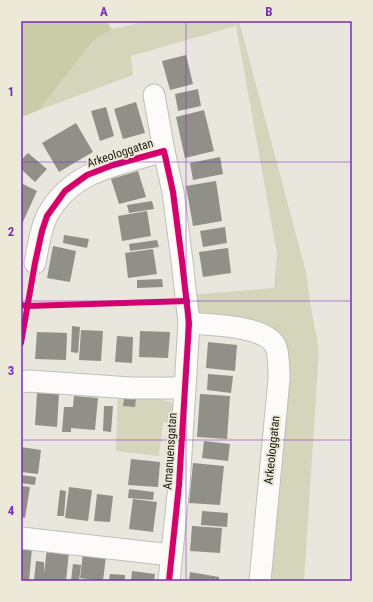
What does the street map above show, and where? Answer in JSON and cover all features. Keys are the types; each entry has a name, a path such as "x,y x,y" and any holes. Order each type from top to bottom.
{"street":[{"name":"Arkeologgatan","path":"154,95 172,192 189,323 244,328 267,337 275,345 278,360 279,379 260,581"},
{"name":"Arkeologgatan","path":"35,263 47,216 65,191 87,175 113,165 164,151"},
{"name":"Amanuensgatan","path":"169,581 179,485 189,323"},
{"path":"21,382 29,381 131,388 185,388"},
{"path":"21,538 172,555"}],"green space":[{"path":"21,21 106,21 112,29 93,41 39,110 21,117"},
{"path":"148,21 239,21 306,272 319,350 304,581 264,581 283,356 204,319 192,307 190,295 274,288 277,254 236,26 131,56 133,75 39,110 93,41 112,29"},
{"path":"118,395 142,399 158,399 171,402 176,411 175,424 163,422 159,456 116,451"}],"building":[{"path":"186,55 193,84 170,90 162,61"},
{"path":"198,89 201,106 178,111 175,94"},
{"path":"136,102 145,133 123,139 114,109"},
{"path":"106,107 114,136 100,141 91,111"},
{"path":"204,110 214,151 185,158 176,117"},
{"path":"76,123 93,152 59,172 42,143"},
{"path":"28,153 47,169 35,182 21,169 21,160"},
{"path":"220,157 223,174 193,180 190,163"},
{"path":"138,171 146,197 119,204 111,179"},
{"path":"216,181 222,221 193,226 186,186"},
{"path":"21,183 37,191 21,226"},
{"path":"152,201 154,209 129,213 127,205"},
{"path":"147,211 151,236 122,241 118,216"},
{"path":"225,227 227,243 203,247 200,231"},
{"path":"64,235 89,239 87,248 63,243"},
{"path":"157,240 159,247 130,251 129,244"},
{"path":"53,246 76,251 70,282 47,278"},
{"path":"228,248 231,273 203,277 199,252"},
{"path":"153,249 157,274 128,278 125,253"},
{"path":"162,279 163,287 137,288 137,280"},
{"path":"72,326 80,327 78,353 71,352"},
{"path":"81,330 103,331 101,361 79,360"},
{"path":"140,331 170,332 168,358 139,357"},
{"path":"37,332 67,333 66,360 35,359"},
{"path":"117,336 133,337 132,363 115,362"},
{"path":"208,342 237,345 235,371 206,368"},
{"path":"208,374 233,376 231,393 207,390"},
{"path":"37,393 59,394 57,427 35,425"},
{"path":"200,394 230,396 227,439 197,437"},
{"path":"74,396 98,398 95,430 71,428 71,432 62,432 64,407 73,407"},
{"path":"124,399 136,399 135,407 123,406"},
{"path":"104,406 113,406 111,432 103,431"},
{"path":"204,441 230,444 228,461 202,458"},
{"path":"21,447 41,450 38,474 21,472"},
{"path":"131,459 160,462 158,487 128,485"},
{"path":"193,463 224,466 220,505 189,503"},
{"path":"21,475 36,477 35,485 21,483"},
{"path":"21,486 30,487 25,518 21,517"},
{"path":"69,487 92,490 88,521 65,518"},
{"path":"129,489 154,492 153,500 128,498"},
{"path":"60,490 66,491 64,516 57,516"},
{"path":"97,494 113,496 110,522 94,521"},
{"path":"133,499 157,502 153,532 129,529"},
{"path":"202,511 228,513 227,527 201,525"},
{"path":"192,526 222,528 220,553 190,551"},
{"path":"21,547 32,548 29,581 21,580"},
{"path":"47,549 69,552 66,581 34,581 36,561 44,562 44,573"},
{"path":"83,553 106,556 103,581 80,578"},
{"path":"73,564 81,565 79,581 71,581"},
{"path":"132,571 155,574 154,581 131,581"},
{"path":"190,572 219,577 219,581 189,581"},
{"path":"110,574 125,575 125,581 109,581"}],"cycle path":[{"path":"21,343 42,231 47,216 65,191 87,175 113,165 164,151 173,192 189,323 179,485 169,581"},
{"path":"21,305 187,301"}]}
